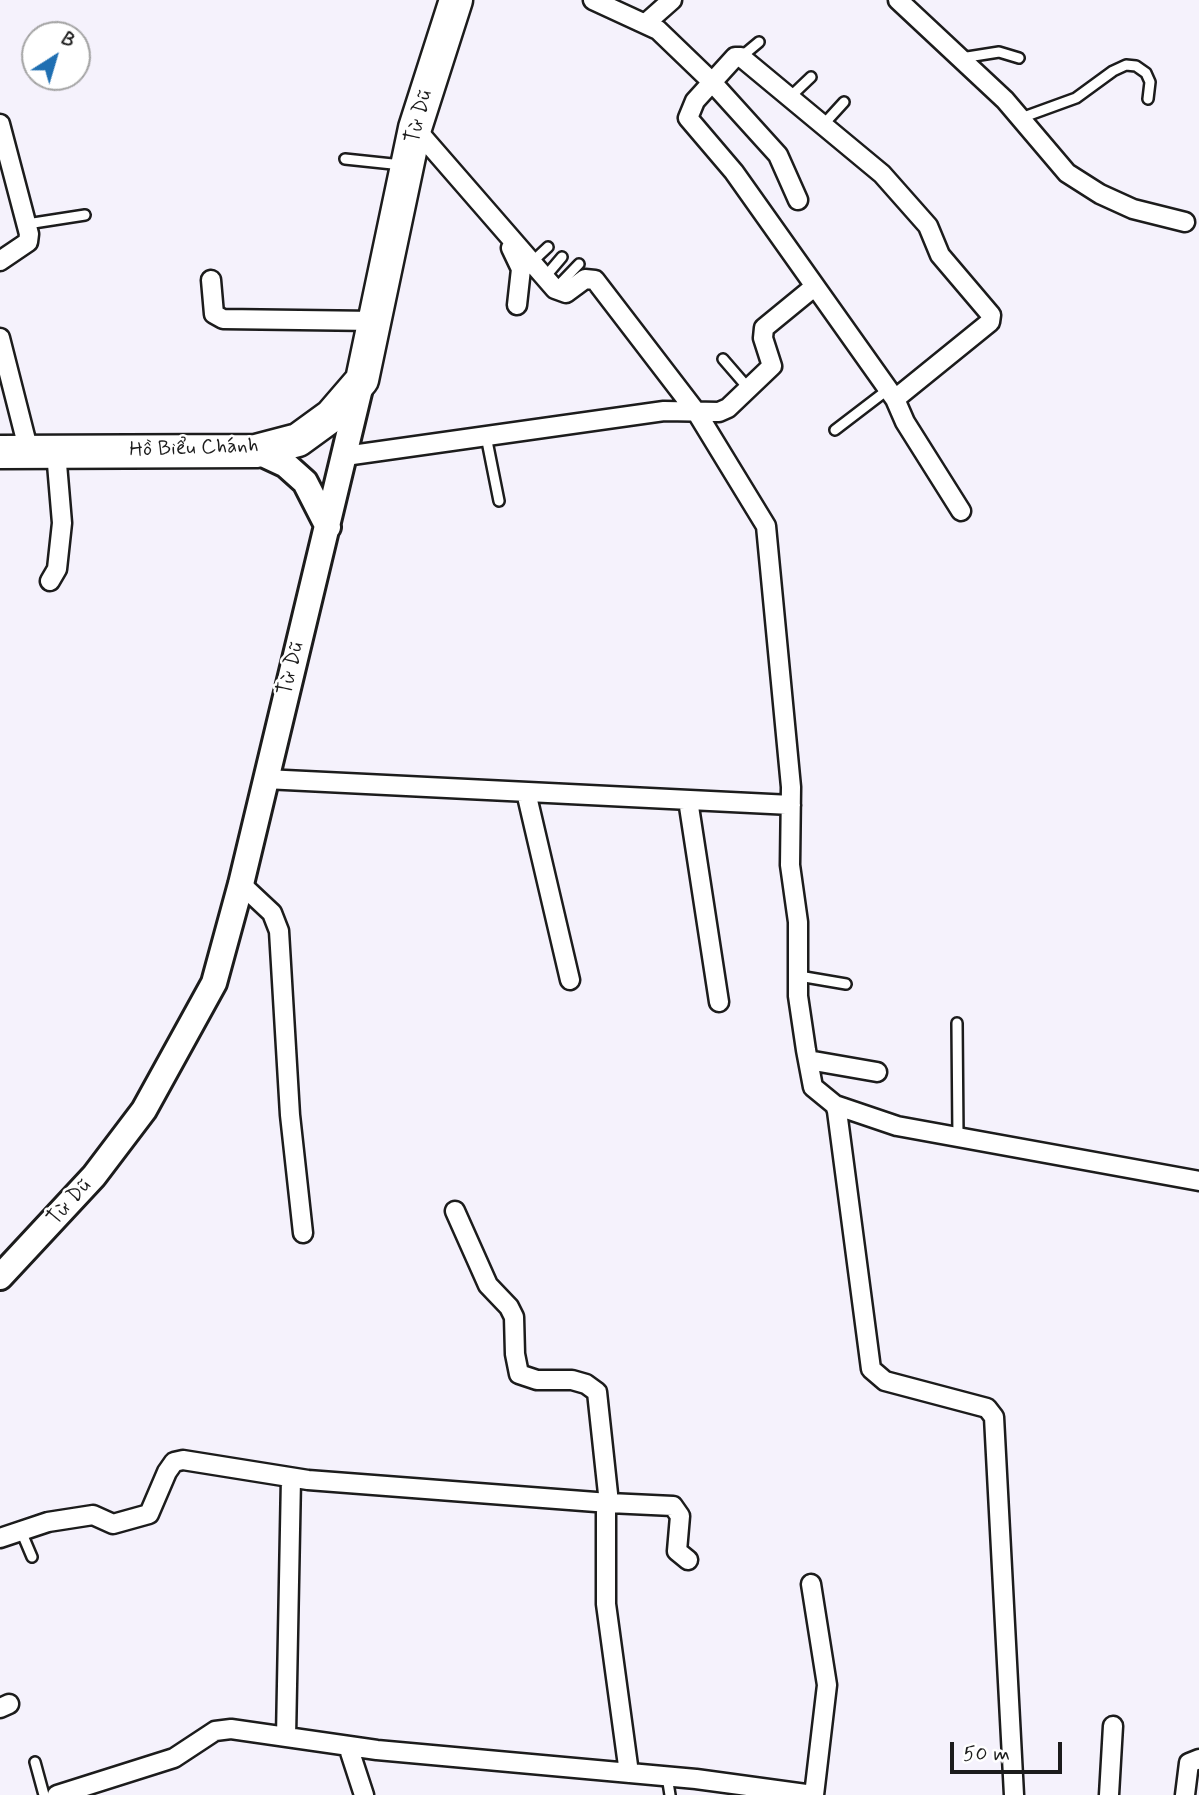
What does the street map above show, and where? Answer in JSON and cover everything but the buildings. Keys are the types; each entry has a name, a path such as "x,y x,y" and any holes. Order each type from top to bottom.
{"highway":[{"name":"Từ Dũ","path":"362,380 415,128 456,0"},
{"name":"Hồ Biểu Chánh","path":"28,452 256,450 298,440 317,429 362,380"}],"main road":[{"name":"Từ Dũ","path":"0,1277 94,1176 144,1110 214,983 241,884 362,380"},
{"path":"256,450 286,465 305,482 328,527"}],"street":[{"path":"593,0 658,30 711,81 778,155 798,200"},
{"path":"646,23 672,0"},
{"path":"898,0 1021,118 1055,162 1100,194 1133,209 1185,222"},
{"path":"890,395 990,322 992,315 940,255 928,226 883,174 741,57 735,57 689,109 688,118 734,172 890,395 961,511"},
{"path":"0,124 27,224 28,242 0,261"},
{"path":"415,128 550,283 566,293 585,279 596,280 697,413 766,526 790,805 790,865 798,922 798,996 813,1087 837,1113 1199,1181"},
{"path":"494,219 491,230 510,247 521,269 517,305"},
{"path":"211,280 214,314 223,319 374,321"},
{"path":"345,456 664,411 719,412 749,389 772,366 763,338 764,328 814,287"},
{"path":"0,338 28,452 62,535 57,569 50,581"},
{"path":"265,779 790,805"},
{"path":"526,792 570,979"},
{"path":"688,800 719,1002"},
{"path":"241,884 268,908 279,931 290,1115 303,1233"},
{"path":"808,1060 877,1072"},
{"path":"837,1113 871,1369 885,1381 987,1408 994,1417 1014,1795"},
{"path":"454,1211 488,1285 509,1307 514,1317 515,1353 519,1374 537,1380 572,1380 586,1384 597,1392 609,1503 604,1515 606,1604 629,1773"},
{"path":"0,1538 48,1522 93,1515 113,1524 149,1514 174,1462 183,1460 291,1478 673,1506 680,1516 677,1551 688,1560"},
{"path":"286,1737 291,1478"},
{"path":"57,1795 174,1758 222,1729 348,1746 667,1776 813,1795 827,1685 815,1623 811,1584"},
{"path":"1109,1795 1113,1726"},
{"path":"348,1746 364,1795"},
{"path":"1185,1795 1189,1763 1199,1759"}],"lane":[{"path":"741,57 759,43"},
{"path":"961,58 999,52 1019,58"},
{"path":"1021,118 1076,98 1113,71 1126,65 1136,66 1146,73 1150,82 1148,99"},
{"path":"790,97 811,77"},
{"path":"823,125 844,102"},
{"path":"345,159 407,166"},
{"path":"27,224 85,215"},
{"path":"532,262 548,247"},
{"path":"550,283 562,257"},
{"path":"550,283 579,264"},
{"path":"723,359 749,389"},
{"path":"835,430 890,395"},
{"path":"486,436 499,501"},
{"path":"799,976 846,984"},
{"path":"957,1023 958,1137"},
{"path":"21,1531 32,1557"},
{"path":"35,1762 44,1795"},
{"path":"667,1776 670,1795"}]}
